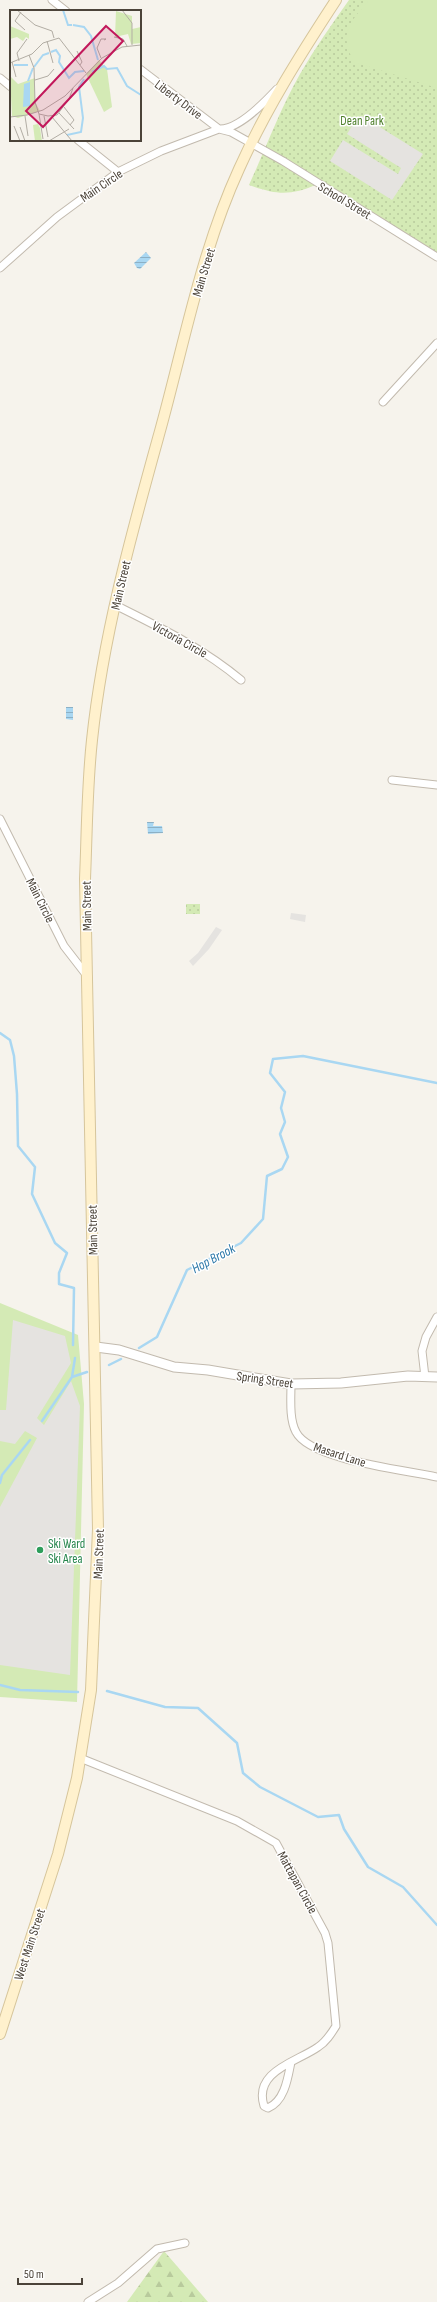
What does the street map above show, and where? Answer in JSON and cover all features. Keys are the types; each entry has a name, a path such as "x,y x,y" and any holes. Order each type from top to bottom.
{"main road":[{"name":"Main Street","path":"58,1854 77,1778 91,1690 96,1595 98,1529 96,1347 86,824 92,741 115,605 135,522 187,324 215,232 239,168 270,103 336,0"},
{"name":"West Main Street","path":"0,2034 58,1854"}],"street":[{"path":"52,0 65,10"},
{"name":"Liberty Drive","path":"141,70 219,129"},
{"path":"0,78 10,86"},
{"name":"Main Circle","path":"0,267 58,217 118,172 161,151 219,129 225,129 247,116 282,83"},
{"path":"219,129 231,132 251,144"},
{"path":"79,141 118,172"},
{"name":"School Street","path":"251,144 283,161 437,257"},
{"path":"383,402 437,343"},
{"name":"Victoria Circle","path":"115,605 192,644 220,663 241,680"},
{"path":"392,780 437,785"},
{"name":"Main Circle","path":"0,819 64,946 88,978"},
{"path":"425,1376 422,1351 426,1337 437,1317"},
{"name":"Spring Street","path":"96,1347 119,1350 174,1367 208,1370 291,1384 341,1383 408,1376 437,1377"},
{"name":"Masard Lane","path":"291,1384 293,1424 296,1432 302,1440 338,1456 368,1464 437,1477"},
{"name":"Mattapan Circle","path":"80,1758 236,1821 276,1843 325,1933 328,1943 336,2026 329,2037 319,2046 277,2069 264,2085 262,2092 264,2106 268,2108 274,2106 287,2083 291,2062"},
{"path":"88,2302 118,2283 156,2249 185,2243"}],"green space":[{"name":"Dean Park","path":"349,0 437,0 437,254 318,184 299,191 284,193 268,191 249,185 293,87 318,45"},
{"path":"369,0 437,0 437,88 354,62 349,52 347,43 348,28 356,15"},
{"path":"186,904 200,904 200,914 186,914"},
{"name":"Ski Ward Ski Area","path":"0,1303 78,1335 84,1404 77,1702 0,1697"},
{"path":"164,2251 208,2302 127,2302"}],"shaded area":[{"path":"362,116 423,154 392,200 330,161 343,140 398,174 401,168 347,134 352,126"},
{"path":"291,913 306,915 305,922 290,919"},
{"path":"216,927 222,930 209,949 193,966 189,961 198,953"},
{"name":"Ski Ward Ski Area","path":"13,1320 65,1336 71,1363 37,1418 44,1425 71,1381 80,1406 70,1675 0,1665 0,1507 37,1438 25,1431 15,1444 0,1441 0,1410 6,1410"}],"water":[{"path":"146,252 151,258 140,269 137,268 134,263"},
{"path":"66,707 73,707 73,720 66,719"},
{"path":"147,822 154,822 153,826 162,826 163,833 148,834"}],"waterway":[{"path":"0,1033 10,1040 14,1056 17,1094 18,1146 35,1167 32,1194 55,1243 67,1253 59,1273 59,1284 74,1288 73,1345"},
{"name":"Hop Brook","path":"139,1348 157,1337 187,1270 241,1243 263,1219 267,1176 282,1169 288,1157 280,1134 285,1122 281,1108 285,1092 270,1073 273,1059 303,1056 437,1083"},
{"path":"72,1377 75,1358"},
{"name":"Hop Brook","path":"109,1365 121,1359"},
{"name":"Hop Brook","path":"42,1421 72,1377 87,1372"},
{"name":"Hop Brook","path":"0,1483 2,1475 30,1440"},
{"path":"0,1685 20,1690 78,1692"},
{"path":"107,1691 165,1707 198,1708 237,1743 243,1773 260,1787 318,1817 339,1815 344,1829 368,1867 403,1887 437,1925"}],"place":[{"name":"Ski Ward Ski Area","path":"40,1550"}]}
